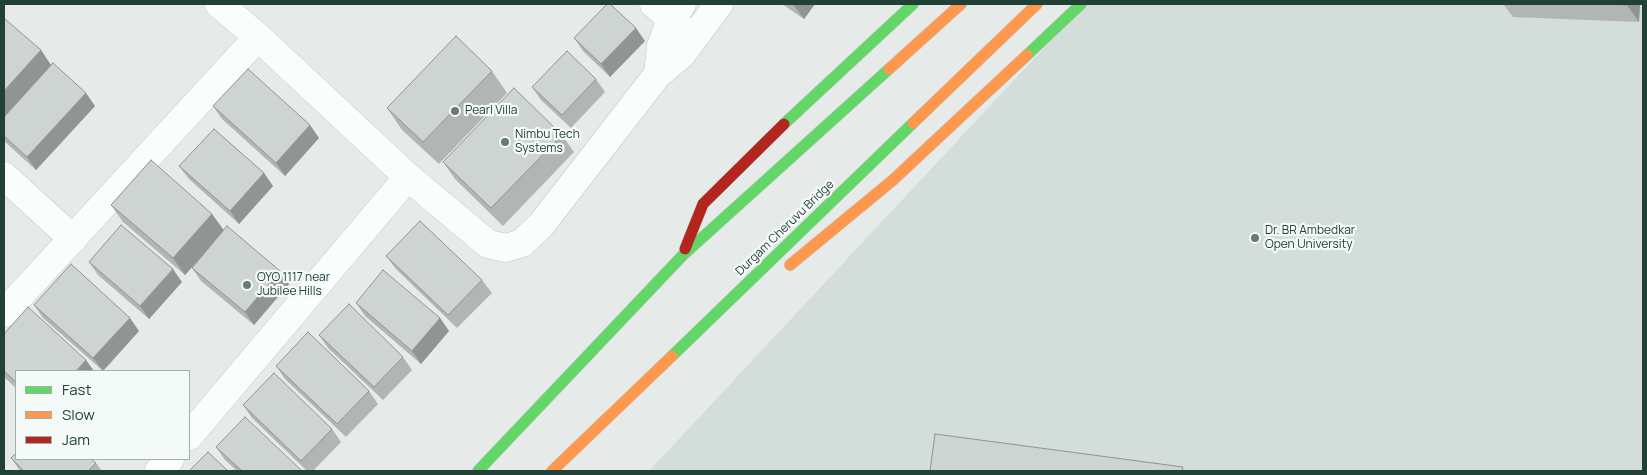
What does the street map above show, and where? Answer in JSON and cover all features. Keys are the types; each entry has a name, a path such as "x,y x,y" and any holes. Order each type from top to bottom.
{"main road":[{"path":"683,255 703,204 781,127 913,4"},
{"path":"478,471 683,255 962,4"},
{"name":"Durgam Cheruvu Bridge","path":"552,471 1037,4"},
{"path":"752,279 780,271 893,180 1081,4"}],"street":[{"path":"219,4 258,37 408,178 488,244 506,248 522,243 541,225 658,74 682,54 719,4"},
{"path":"669,9 694,39"},
{"path":"658,74 661,46 669,9"},
{"path":"4,313 258,37"},
{"path":"4,176 73,239"},
{"path":"190,435 408,178"},
{"path":"159,471 169,460"}],"shaded area":[{"name":"Dr. BR Ambedkar Open University","path":"1085,4 1643,4 1643,471 649,471"}],"building":[{"path":"607,4 610,4 636,28 601,64 574,38"},
{"path":"5,19 41,50 4,91 4,21"},
{"path":"456,36 492,71 423,142 387,108"},
{"path":"567,51 596,79 562,115 532,87"},
{"path":"53,63 86,93 27,157 4,136 4,117"},
{"path":"248,69 310,125 276,163 213,106"},
{"path":"514,88 562,135 491,208 443,162"},
{"path":"214,129 264,173 230,211 179,166"},
{"path":"151,160 212,214 173,258 111,205"},
{"path":"420,221 482,280 448,315 386,256"},
{"path":"121,225 173,269 140,306 89,262"},
{"path":"227,226 280,271 245,312 192,268"},
{"path":"71,264 130,318 93,358 34,305"},
{"path":"383,270 440,318 412,351 356,303"},
{"path":"349,304 403,357 374,387 319,335"},
{"path":"28,307 86,360 77,370 15,370 15,381 4,371 4,334"},
{"path":"308,332 369,391 337,424 276,366"},
{"path":"274,373 332,429 301,461 243,405"},
{"path":"245,417 301,470 242,471 216,447"},
{"path":"935,434 1183,467 1182,471 930,471"},
{"path":"208,452 228,471 189,471"},
{"path":"15,454 15,460 92,460 96,463 88,471 24,471 11,458"}],"traffic: fast":[{"path":"784,124 913,4"},
{"path":"1027,55 1081,4"},
{"path":"478,471 683,255 889,69"},
{"path":"672,356 913,123"}],"traffic: slow":[{"path":"889,69 961,4"},
{"path":"913,123 1037,4"},
{"path":"790,265 893,180 1027,55"},
{"path":"552,471 672,356"}],"traffic: jam":[{"path":"685,249 703,204 784,124"}],"place":[{"name":"Pearl Villa","path":"455,111"},
{"name":"Nimbu Tech Systems","path":"505,142"},
{"name":"Dr. BR Ambedkar Open University","path":"1255,238"},
{"name":"OYO 1117 near Jubilee Hills","path":"247,285"}]}
